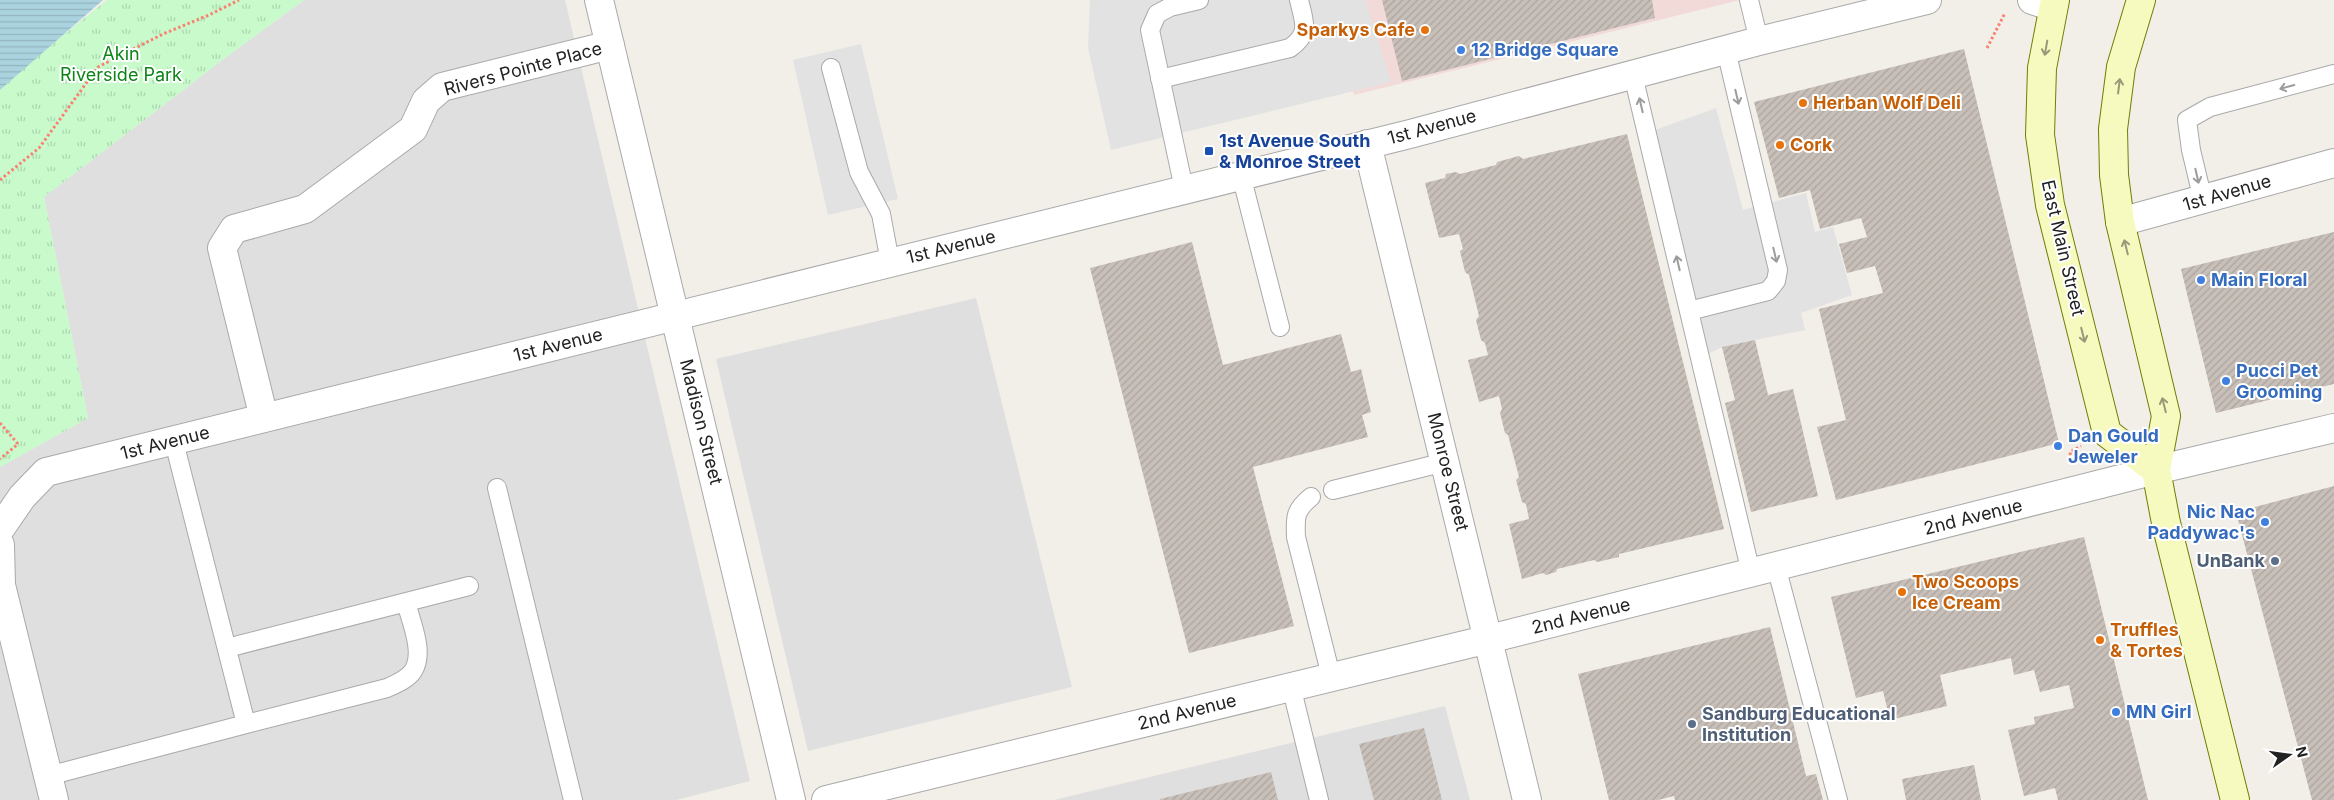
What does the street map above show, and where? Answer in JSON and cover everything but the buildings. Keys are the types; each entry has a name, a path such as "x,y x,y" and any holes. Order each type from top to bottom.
{"main road":[{"path":"2141,0 2121,67 2113,129 2114,175 2120,222 2166,416 2156,470 2166,523 2236,800"},
{"name":"East Main Street","path":"2037,4 2042,68 2040,135 2050,205 2107,433 2156,470"}],"street":[{"name":"Madison Street","path":"599,0 791,800"},
{"name":"1st Avenue","path":"0,529 22,497 46,472 174,442 1366,144 1759,41 1927,0"},
{"name":"Rivers Pointe Place","path":"264,418 222,248 234,229 305,209 413,129 426,101 442,87 610,45"},
{"name":"Monroe Street","path":"1366,144 1528,800"},
{"name":"1st Avenue","path":"2120,222 2334,163"},
{"name":"2nd Avenue","path":"826,800 1489,639 2156,470 2334,428"},
{"path":"0,546 0,585 51,788"}],"lane":[{"path":"1184,189 1150,30 1157,14 1170,6 1199,0"},
{"path":"1160,78 1290,48 1302,39 1305,27 1299,0"},
{"path":"1749,0 1759,41"},
{"path":"1690,311 1768,291 1776,281 1778,270 1726,50"},
{"path":"831,68 859,172 881,214 890,262"},
{"path":"1634,74 1690,311 1764,569 1838,800"},
{"path":"2203,200 2191,150 2187,120 2210,107 2334,74"},
{"path":"1241,175 1280,327"},
{"path":"174,442 246,724"},
{"path":"1333,490 1445,462"},
{"path":"497,488 573,800"},
{"path":"1311,497 1302,504 1295,516 1296,537 1331,676"},
{"path":"227,648 469,586"},
{"path":"51,788 246,724 387,688 400,682 413,671 419,655 406,602"},
{"path":"1291,686 1319,800"}],"path":[{"path":"0,180 39,148 98,67 163,34 210,15 239,0"},
{"path":"1987,48 2037,4"},
{"path":"0,423 18,444 0,459"}],"shaded area":[{"path":"304,0 565,0 750,781 676,800 0,800 0,467 88,418 44,197"},
{"path":"1090,0 1365,0 1391,82 1111,150 1088,48"},
{"name":"12 Bridge Square","path":"1331,0 1740,0 1354,95"},
{"path":"861,44 898,199 828,215 793,60"},
{"path":"1716,108 1743,210 1806,193 1815,232 1833,227 1852,295 1801,313 1805,330 1722,347 1708,354 1688,265 1672,266 1641,135"},
{"path":"976,298 1072,687 808,751 716,359"},
{"path":"1445,706 1470,800 1054,800"}],"green space":[{"name":"Akin Riverside Park","path":"107,0 304,0 44,197 88,418 0,467 0,86"}],"water":[{"path":"0,0 103,0 0,90"}],"place":[{"name":"Sparkys Cafe","path":"1425,30"},
{"name":"12 Bridge Square","path":"1461,50"},
{"name":"Herban Wolf Deli","path":"1803,103"},
{"name":"Cork","path":"1780,145"},
{"name":"1st Avenue South & Monroe Street","path":"1209,151"},
{"name":"Main Floral","path":"2201,280"},
{"name":"Pucci Pet Grooming","path":"2226,381"},
{"name":"Dan Gould Jeweler","path":"2058,446"},
{"name":"Nic Nac Paddywac's","path":"2265,522"},
{"name":"UnBank","path":"2275,561"},
{"name":"Two Scoops Ice Cream","path":"1902,592"},
{"name":"Truffles & Tortes","path":"2100,640"},
{"name":"MN Girl","path":"2116,712"},
{"name":"Sandburg Educational Institution","path":"1692,724"}]}
